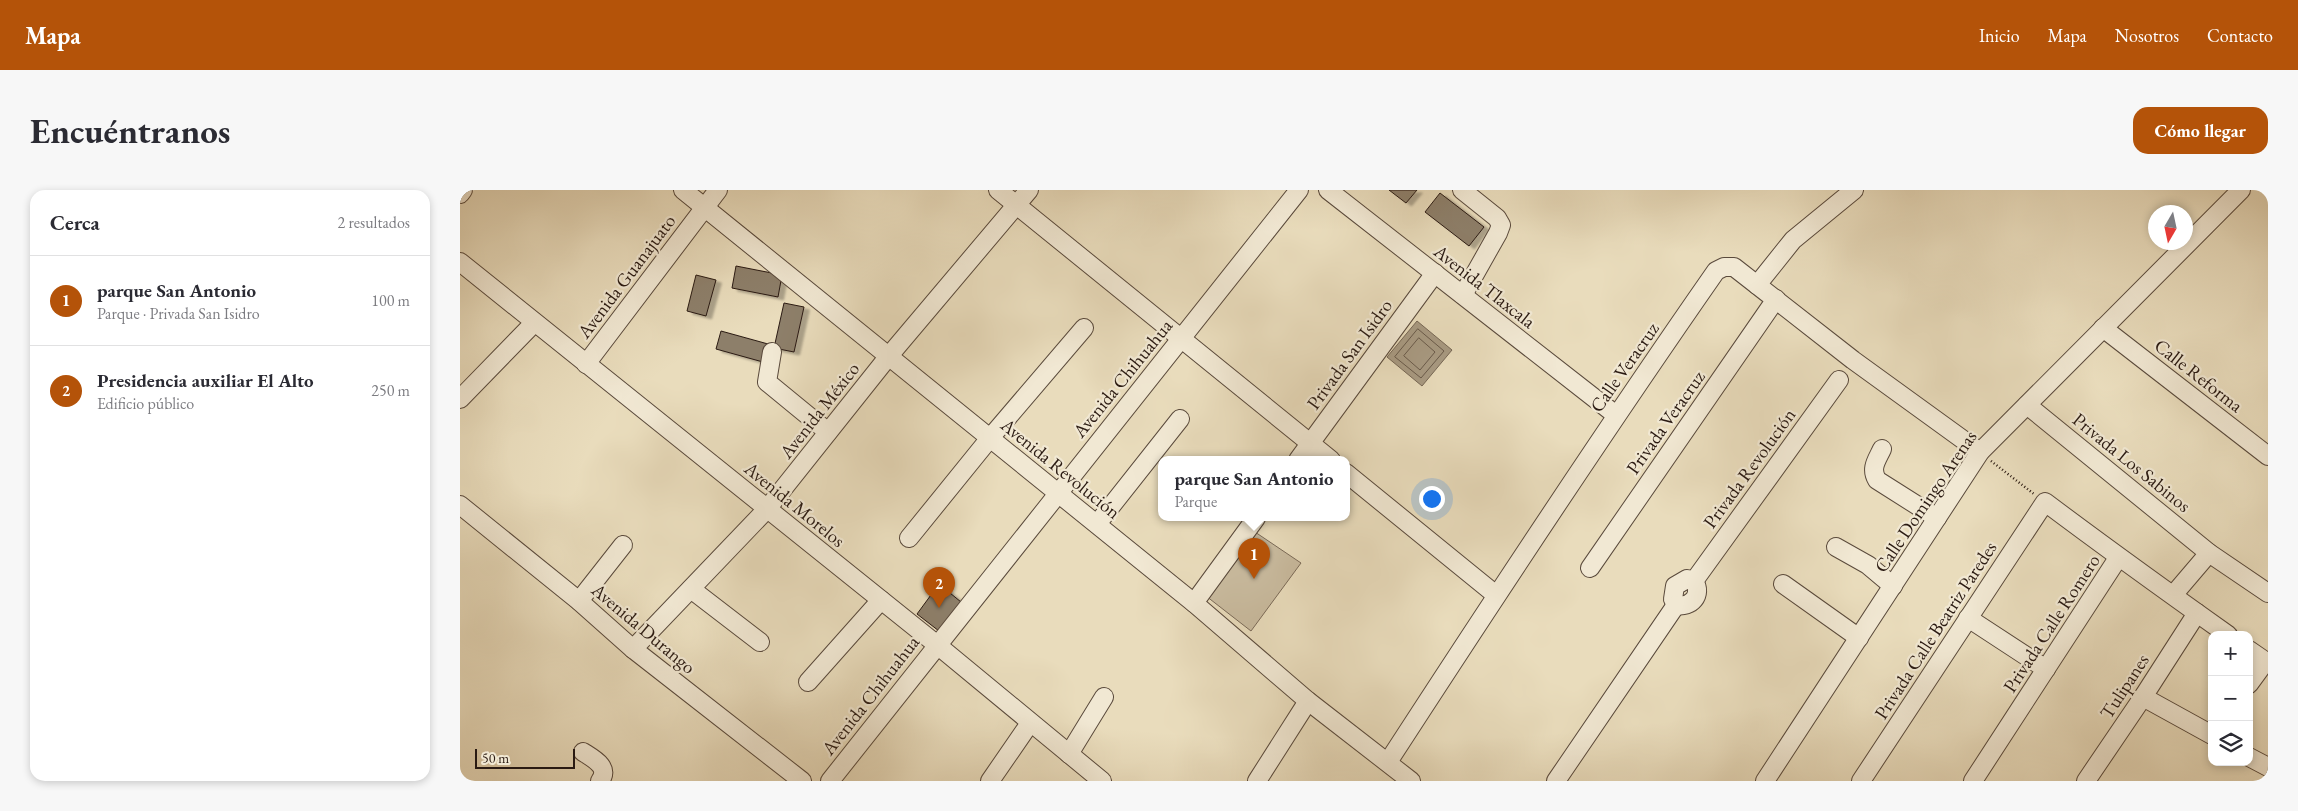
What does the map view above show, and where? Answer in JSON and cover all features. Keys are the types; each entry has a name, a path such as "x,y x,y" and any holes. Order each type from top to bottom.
{"street":[{"path":"460,194 463,190"},
{"name":"Avenida Revolución","path":"683,190 1194,603 1308,701 1411,781"},
{"name":"Avenida Guanajuato","path":"586,364 718,190"},
{"path":"998,190 1326,456"},
{"name":"Avenida México","path":"633,649 767,509 888,357 1029,190"},
{"name":"Avenida Chihuahua","path":"830,781 936,644 1299,190"},
{"name":"Avenida Tlaxcala","path":"1329,190 1616,415"},
{"path":"1462,190 1497,218 1500,225 1498,233 1462,295"},
{"path":"1757,284 1792,240 1854,190"},
{"name":"Calle Domingo Arenas","path":"1765,781 1980,452 2241,190"},
{"name":"Avenida Morelos","path":"460,262 534,324 936,644 1102,781"},
{"name":"Calle Veracruz","path":"1388,762 1616,415 1716,272 1724,267 1734,267 1853,360 1980,452"},
{"name":"Privada San Isidro","path":"1301,456 1435,273"},
{"name":"Privada Veracruz","path":"1590,568 1776,299"},
{"path":"460,399 534,324"},
{"path":"909,538 990,438 1084,328"},
{"name":"Calle Reforma","path":"2103,328 2268,456"},
{"path":"772,352 767,382 828,432"},
{"name":"Privada Revolución","path":"1556,781 1676,605 1688,605 1694,601 1697,595 1694,581 1838,380"},
{"name":"Privada Los Sabinos","path":"2027,404 2209,553 2268,593"},
{"path":"1097,524 1180,419"},
{"path":"1882,449 1874,466 1873,473 1877,480 1937,518"},
{"path":"1350,476 1496,595"},
{"name":"Privada Calle Romero","path":"1973,781 2118,558 2044,502"},
{"name":"Privada Calle Beatriz Paredes","path":"1861,781 2044,502"},
{"name":"Avenida Durango","path":"460,505 579,601 633,649 802,781"},
{"path":"1194,603 1254,521"},
{"path":"579,601 623,545"},
{"path":"1836,547 1868,566 1893,586"},
{"path":"2174,594 2209,553"},
{"path":"2118,558 2174,594 2222,631"},
{"path":"1784,584 1859,638"},
{"path":"690,589 760,642"},
{"path":"808,682 881,600"},
{"name":"Tulipanes","path":"2090,780 2197,613"},
{"path":"1968,618 2046,669"},
{"path":"2253,653 2267,662 2253,679"},
{"path":"1068,754 1104,697"},
{"path":"2143,697 2208,733"},
{"path":"1257,781 1308,701"},
{"path":"990,781 1030,723"},
{"path":"583,752 602,765 604,772 600,781"},
{"path":"2253,759 2268,767"}],"path":[{"path":"1980,452 2044,502"}],"shaded area":[{"path":"1255,532 1301,563 1251,631 1206,596"}],"water":[{"path":"1417,321 1452,350 1422,386 1387,357"}],"building":[{"path":"1389,190 1417,190 1406,203"},
{"path":"1440,193 1484,227 1469,246 1425,212"},
{"path":"736,266 782,275 778,297 732,288"},
{"path":"696,275 716,280 706,316 687,311"},
{"path":"784,303 804,307 794,352 774,348"},
{"path":"721,331 768,344 763,362 716,349"},
{"path":"939,584 961,602 939,631 917,614"}],"place":[{"name":"parque San Antonio","path":"1254,579"},
{"name":"Presidencia auxiliar El Alto","path":"939,608"}]}
